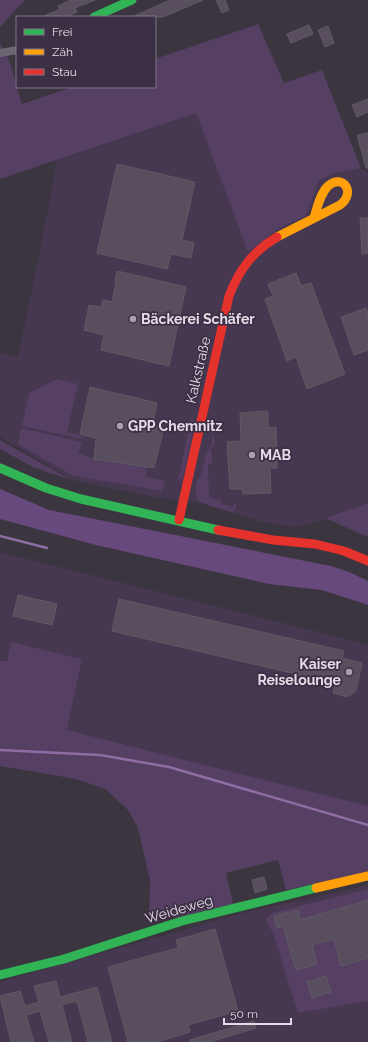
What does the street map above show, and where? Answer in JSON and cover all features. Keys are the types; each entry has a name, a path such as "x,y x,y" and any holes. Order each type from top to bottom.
{"street":[{"path":"96,16 132,0"},
{"path":"0,52 16,50"},
{"name":"Kalkstraße","path":"179,520 227,303 237,276 252,256 275,238 314,218"},
{"path":"0,468 46,488 81,499 252,537 315,544 344,551 368,561"},
{"name":"Weideweg","path":"0,975 64,959 182,921 345,880 368,876"}],"shaded area":[{"path":"0,0 25,0 0,27"},
{"path":"258,24 284,83 322,70 361,168 331,174 319,181 306,216 278,229 248,252 196,113 0,179 0,43 9,60 16,88 22,104 70,88 156,88 156,59"},
{"path":"196,113 248,252 278,229 306,216 319,181 331,174 361,168 368,173 368,503 326,519 296,527 266,523 202,503 153,497 72,480 0,437 0,353 18,357 57,160"},
{"path":"57,379 78,384 67,432 84,436 83,439 22,426 29,393"},
{"path":"191,419 195,421 183,478 178,481"},
{"path":"21,428 82,442 78,453 94,459 147,467 146,477 165,481 162,491 73,476 18,444"},
{"path":"213,434 215,443 211,450 212,464 208,464 209,497 221,500 221,504 233,507 234,504 237,504 235,510 232,512 203,503 199,501 196,496 197,479 200,478 207,450 210,450"},
{"path":"0,440 71,480 35,468 0,449"},
{"path":"0,489 49,510 331,566 349,572 368,581 368,605 322,590 269,584 96,545 0,519"},
{"path":"368,503 368,537 325,518"},
{"path":"0,552 347,639 368,646 368,806 67,730 82,659 11,642 7,662 0,661"},
{"path":"11,642 82,659 67,730 368,806 368,872 286,890 278,860 226,873 233,904 178,917 149,915 150,881 138,828 128,810 105,789 76,779 0,766 0,661 7,661"},
{"path":"368,885 368,1042 0,1042 0,982 247,912"},
{"path":"368,889 368,1001 298,1013 274,936 266,919 272,913"}],"building":[{"path":"71,0 95,0 75,8 77,12 68,16 44,16 60,9 58,6"},
{"path":"170,0 203,0 163,17 134,16"},
{"path":"216,0 225,0 229,10 222,13"},
{"path":"309,25 313,34 291,43 287,34"},
{"path":"328,26 334,43 325,47 318,30"},
{"path":"368,99 368,112 357,117 352,105"},
{"path":"368,133 368,168 366,168 357,135"},
{"path":"117,164 195,182 182,240 194,243 191,258 171,254 167,269 97,253"},
{"path":"360,218 368,218 368,253 362,254"},
{"name":"Bäckerei Schäfer","path":"117,271 186,287 169,366 101,350 104,335 84,330 89,305 101,307 103,300 112,302"},
{"path":"296,273 301,286 311,283 345,374 307,389 296,357 287,361 265,299 273,296 268,284"},
{"path":"366,308 368,314 368,350 354,355 341,317"},
{"name":"GPP Chemnitz","path":"90,387 157,403 153,425 164,428 154,468 94,459 96,438 80,434"},
{"name":"MAB","path":"268,411 268,428 276,427 277,468 270,468 271,493 243,494 242,489 230,489 227,442 241,441 240,413"},
{"path":"18,595 57,604 52,625 13,616"},
{"path":"119,599 344,651 342,658 362,663 356,691 347,697 333,693 335,685 329,684 330,682 112,631"},
{"path":"264,877 267,889 255,893 252,880"},
{"path":"368,900 368,958 341,966 334,939 312,945 317,964 296,970 283,926 277,928 274,916 298,910 300,920"},
{"path":"215,929 238,1011 188,1025 190,1032 157,1042 128,1042 108,967 178,948 176,940"},
{"path":"326,976 331,992 312,998 307,982"},
{"path":"56,981 60,997 97,987 112,1042 88,1042 77,1001 62,1005 72,1042 49,1042 40,1011 26,1015 34,1042 11,1042 0,996 20,991 25,1006 39,1002 34,986"},
{"path":"254,1021 256,1028 210,1042 190,1042 190,1040"}],"waterway":[{"path":"0,536 47,548"},
{"path":"0,750 100,755 169,767 368,825"}],"traffic: fast":[{"path":"96,16 132,0"},
{"path":"0,468 46,488 81,499 218,530"},
{"path":"0,975 64,959 182,921 316,888"}],"traffic: slow":[{"path":"277,237 340,205 345,200 347,195 346,186 338,182 328,186 319,201 314,218"},
{"path":"316,888 368,876"}],"traffic: jam":[{"path":"179,520 229,296 237,278 248,262 261,248 277,237"},
{"path":"218,530 273,540 315,544 344,551 368,561"}],"place":[{"name":"Bäckerei Schäfer","path":"133,319"},
{"name":"GPP Chemnitz","path":"120,426"},
{"name":"MAB","path":"252,455"},
{"name":"Kaiser Reiselounge","path":"349,672"}]}
